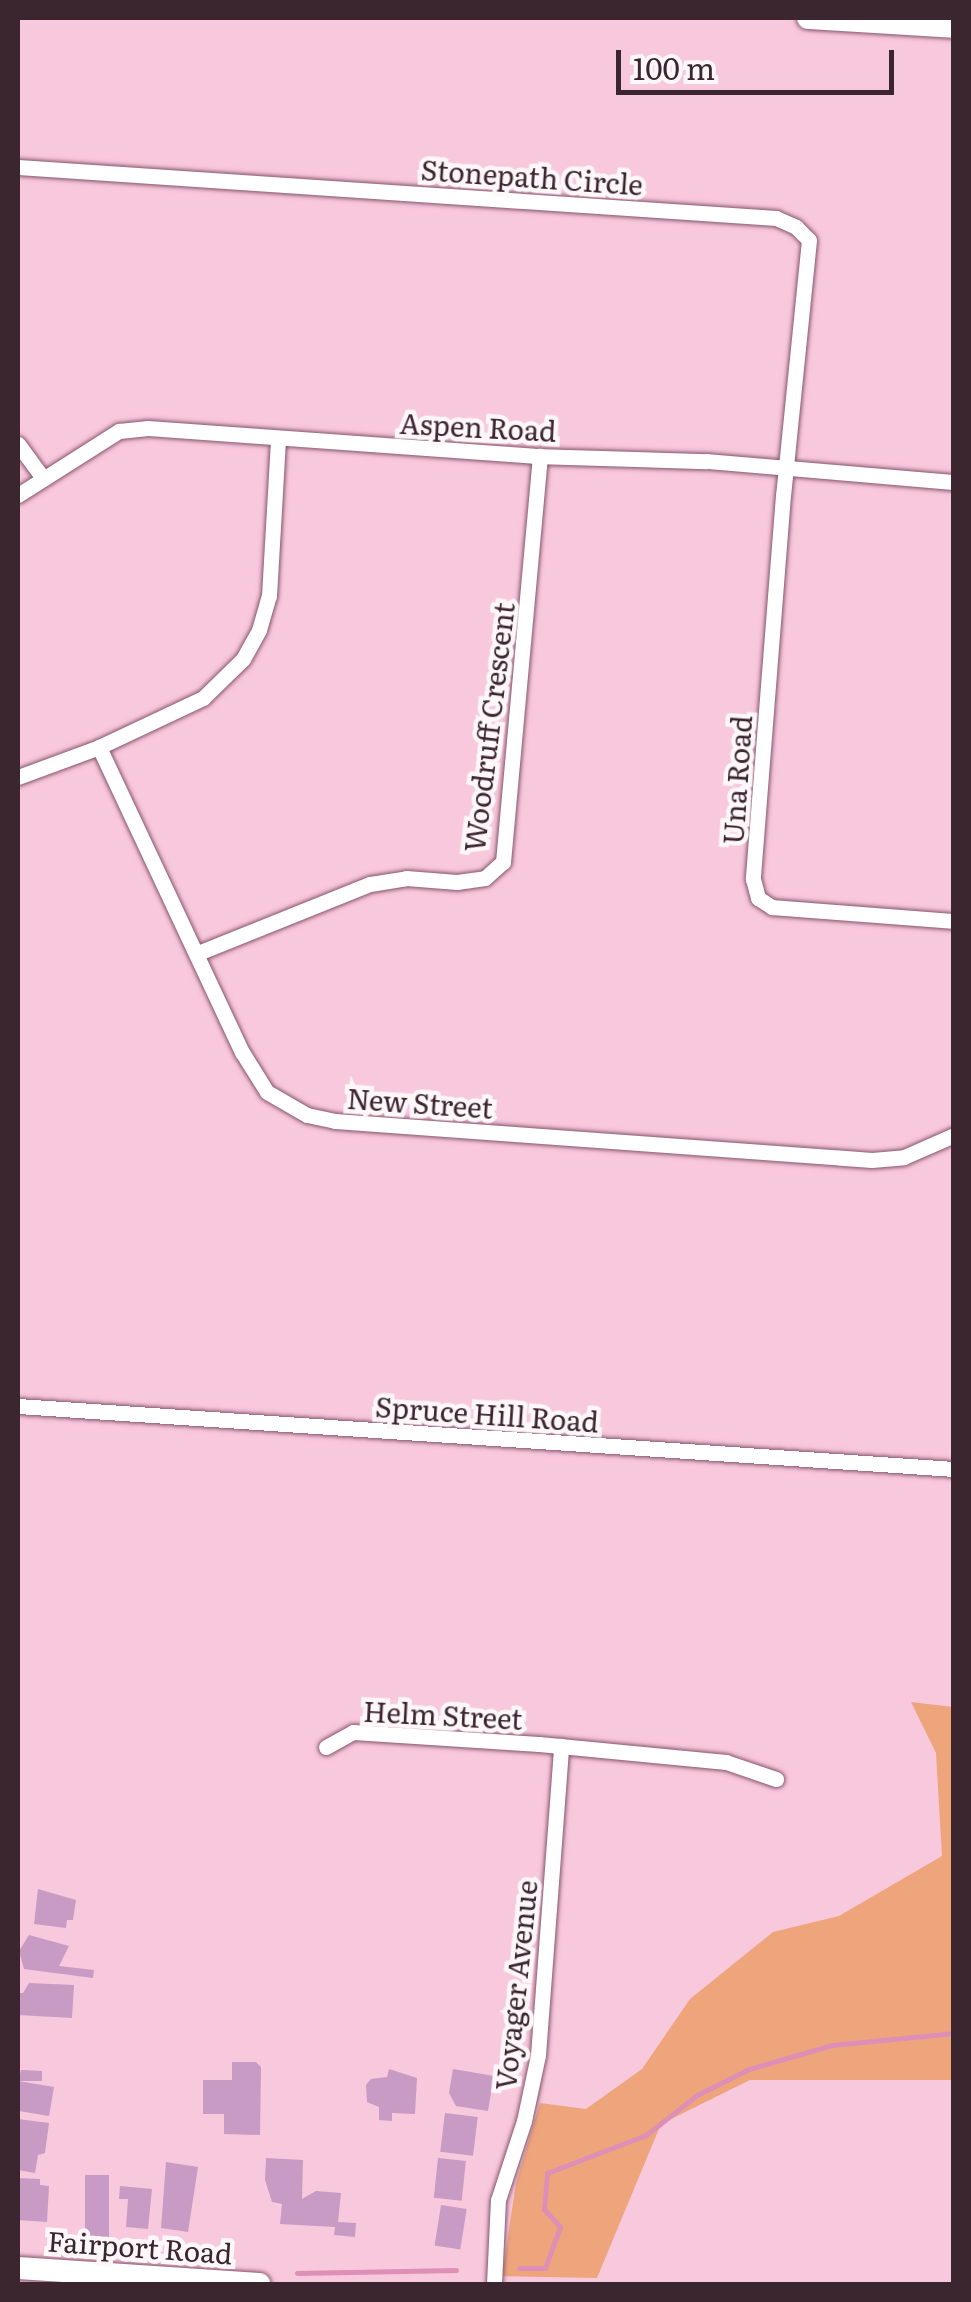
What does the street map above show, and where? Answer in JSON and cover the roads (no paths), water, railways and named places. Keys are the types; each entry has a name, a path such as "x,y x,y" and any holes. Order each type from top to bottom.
{"street":[{"path":"808,18 954,26"},
{"name":"Stonepath Circle","path":"18,167 776,218 796,227 809,240 786,467"},
{"name":"Aspen Road","path":"18,495 120,431 148,428 540,456 786,467 954,482"},
{"path":"18,777 99,748 204,698 243,659 259,630 269,596 278,438"},
{"path":"18,444 42,478"},
{"name":"Woodruff Crescent","path":"198,953 370,884 406,878 457,882 485,878 503,862 540,456"},
{"name":"Una Road","path":"786,467 753,879 758,898 772,907 954,921"},
{"name":"New Street","path":"99,748 242,1052 267,1092 307,1115 335,1121 872,1160 904,1157 954,1135"},
{"name":"Spruce Hill Road","path":"18,1406 954,1469"},
{"name":"Helm Street","path":"326,1747 353,1732 561,1746 726,1762 776,1779"},
{"name":"Voyager Avenue","path":"494,2284 498,2200 524,2121 538,2055 561,1746"},
{"name":"Fairport Road","path":"18,2268 259,2284"}],"waterway":[{"path":"519,2268 545,2268 560,2227 544,2209 547,2173 646,2135 697,2095 749,2069 832,2045 954,2033"},
{"path":"297,2273 456,2270"}]}
